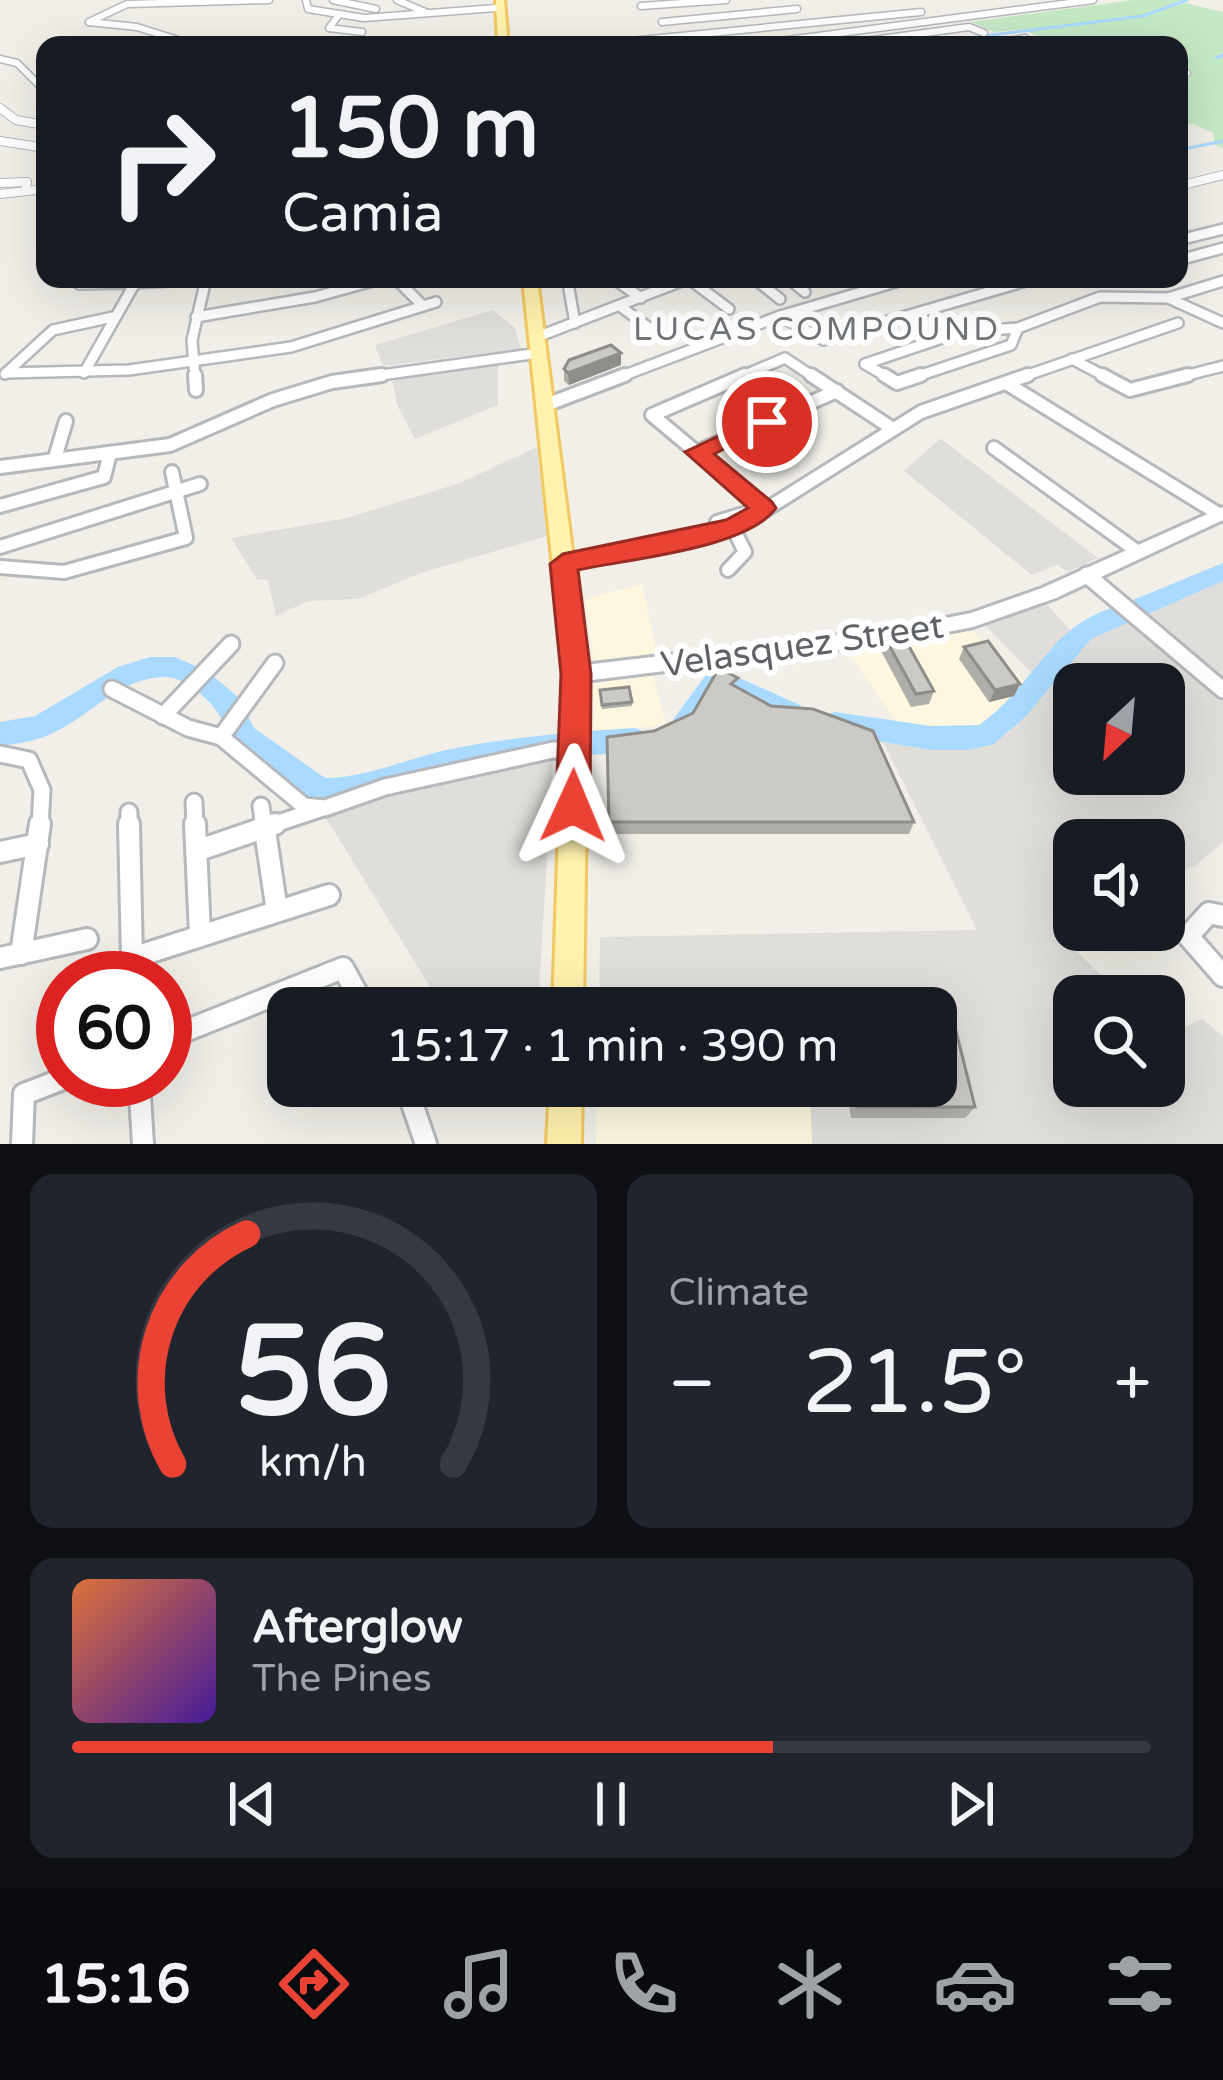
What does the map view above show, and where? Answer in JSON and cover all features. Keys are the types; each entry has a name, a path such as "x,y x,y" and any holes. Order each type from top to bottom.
{"main road":[{"path":"498,3 502,36"},
{"path":"531,288 576,674 569,987"},
{"name":"Velasquez Street","path":"576,674 904,634 973,620 1221,514"},
{"path":"564,1144 565,1107"}],"street":[{"path":"169,36 146,25 89,22 127,4 268,0"},
{"path":"333,0 366,9 411,5"},
{"path":"346,0 305,1 308,9 338,16 394,16 498,3"},
{"path":"397,0 425,12"},
{"path":"680,36 641,6 726,0"},
{"path":"818,36 1094,0"},
{"path":"456,1 498,3"},
{"path":"662,22 796,9"},
{"path":"710,36 921,12"},
{"path":"338,16 329,28 359,33 394,16"},
{"path":"860,19 884,36"},
{"path":"902,36 969,27 984,33"},
{"path":"1011,32 1020,36"},
{"path":"0,59 16,63 36,82"},
{"path":"0,108 16,120 36,123"},
{"path":"0,141 36,147"},
{"path":"1188,184 1223,175"},
{"path":"0,183 27,182 26,190"},
{"path":"0,194 36,189"},
{"path":"1188,238 1223,229"},
{"path":"1188,240 1219,249"},
{"path":"1188,258 1219,249"},
{"path":"1018,328 1011,345 898,383 865,364 960,332 1018,328 1100,297 1168,298 1223,281"},
{"path":"84,373 133,288"},
{"path":"196,390 196,317 204,288"},
{"path":"196,317 348,288"},
{"path":"3,375 84,373 291,347 429,304 408,288"},
{"path":"627,288 641,298"},
{"path":"0,467 144,449 155,456 170,454 193,437 272,400 332,382 538,345 575,323 666,288"},
{"path":"700,288 729,309"},
{"path":"766,288 780,299"},
{"path":"801,288 806,292"},
{"path":"543,406 779,316 875,288"},
{"path":"779,316 824,340 1002,288"},
{"path":"569,289 575,323"},
{"path":"1168,298 1223,323"},
{"path":"620,307 660,336"},
{"path":"3,375 53,329 113,317"},
{"path":"563,560 733,528 895,424 1178,323"},
{"path":"763,508 652,415 785,358 895,424"},
{"path":"1072,359 1130,389 1223,366"},
{"path":"1006,383 1221,514"},
{"path":"697,452 837,391"},
{"path":"55,458 66,421"},
{"path":"994,448 1138,552"},
{"path":"0,506 104,477 110,453"},
{"path":"0,567 64,572 186,538 172,472"},
{"path":"0,547 200,484"},
{"path":"563,560 763,508"},
{"path":"728,570 745,551 733,528"},
{"path":"1087,575 1223,690"},
{"path":"163,716 231,644"},
{"path":"221,737 274,663"},
{"path":"112,689 163,716 221,737 304,806 325,808"},
{"path":"199,850 385,787 575,746"},
{"path":"0,754 29,760 42,790 38,844 10,956 86,939"},
{"path":"194,802 200,935"},
{"path":"261,806 277,911"},
{"path":"129,812 132,958 329,895"},
{"path":"0,852 38,844"},
{"path":"1223,916 1209,913 1188,936 1223,976"},
{"path":"297,987 344,968 354,987"},
{"path":"192,1029 267,999"},
{"path":"22,1144 24,1094 36,1089"},
{"path":"141,1107 143,1144"},
{"path":"413,1107 426,1144"}],"shaded area":[{"path":"493,310 515,328 521,349 383,366 375,345"},
{"path":"498,361 498,405 415,439 397,405 391,373"},
{"path":"940,439 1098,558 1068,572 1057,565 1032,575 904,471"},
{"path":"537,447 547,536 421,573 358,599 308,601 276,616 268,580 257,579 231,538 347,518 460,483"},
{"path":"1223,575 1223,676 1144,611"},
{"path":"642,584 658,657 594,666 585,598"},
{"path":"1045,602 1073,634 1034,675 982,622"},
{"path":"1129,620 1178,663 1063,663 1077,653 1085,638"},
{"path":"970,628 1028,685 1002,722 981,733 900,729 846,649"},
{"path":"1185,669 1223,702 1223,842 1196,865 1185,870 1185,819 1053,819 1053,951 1076,951 1101,975 1053,975 1053,1107 1185,1107 1185,1027 1202,1019 1223,1036 1223,1144 812,1144 811,1107 957,1107 957,987 599,987 600,937 977,930 882,740 982,743 1010,730 1053,670 1053,795 1185,795"},
{"path":"652,671 666,724 594,734 593,678"},
{"path":"553,756 539,987 430,987 326,818 381,796"},
{"path":"597,1107 811,1107 812,1144 596,1144"}],"green space":[{"path":"1132,0 1182,0 1139,17 1185,3 1223,12 1223,53 1214,57 1223,56 1223,148 1214,144 1214,133 1188,125 1188,36 1038,36 1026,31 1036,28 995,32 971,22"}],"building":[{"path":"611,345 621,353 568,373 564,369 569,360"},
{"path":"902,634 934,691 916,694 884,636"},
{"path":"988,641 1020,684 995,690 964,647"},
{"path":"719,668 738,678 731,684 771,706 813,709 873,731 914,822 609,822 607,737 654,731 693,713"},
{"path":"629,687 632,702 602,705 600,690"},
{"path":"957,1035 975,1107 957,1107"}],"waterway":[{"path":"984,36 1143,16 1187,0"},
{"path":"1216,58 1223,55"},
{"path":"1188,148 1223,141"},
{"path":"1142,606 1223,571"},
{"path":"835,723 931,738 984,736 1017,708 1077,636 1128,613"},
{"path":"0,734 45,724 127,674 150,667 175,667 222,698 242,733 258,748 325,791 507,752 635,740"},
{"path":"685,725 717,679 790,713"}],"district":[{"name":"LUCAS COMPOUND","path":"817,328"}],"route":[{"path":"573,806 576,674 563,564 733,528 754,518 763,508 697,452 767,422"}]}
